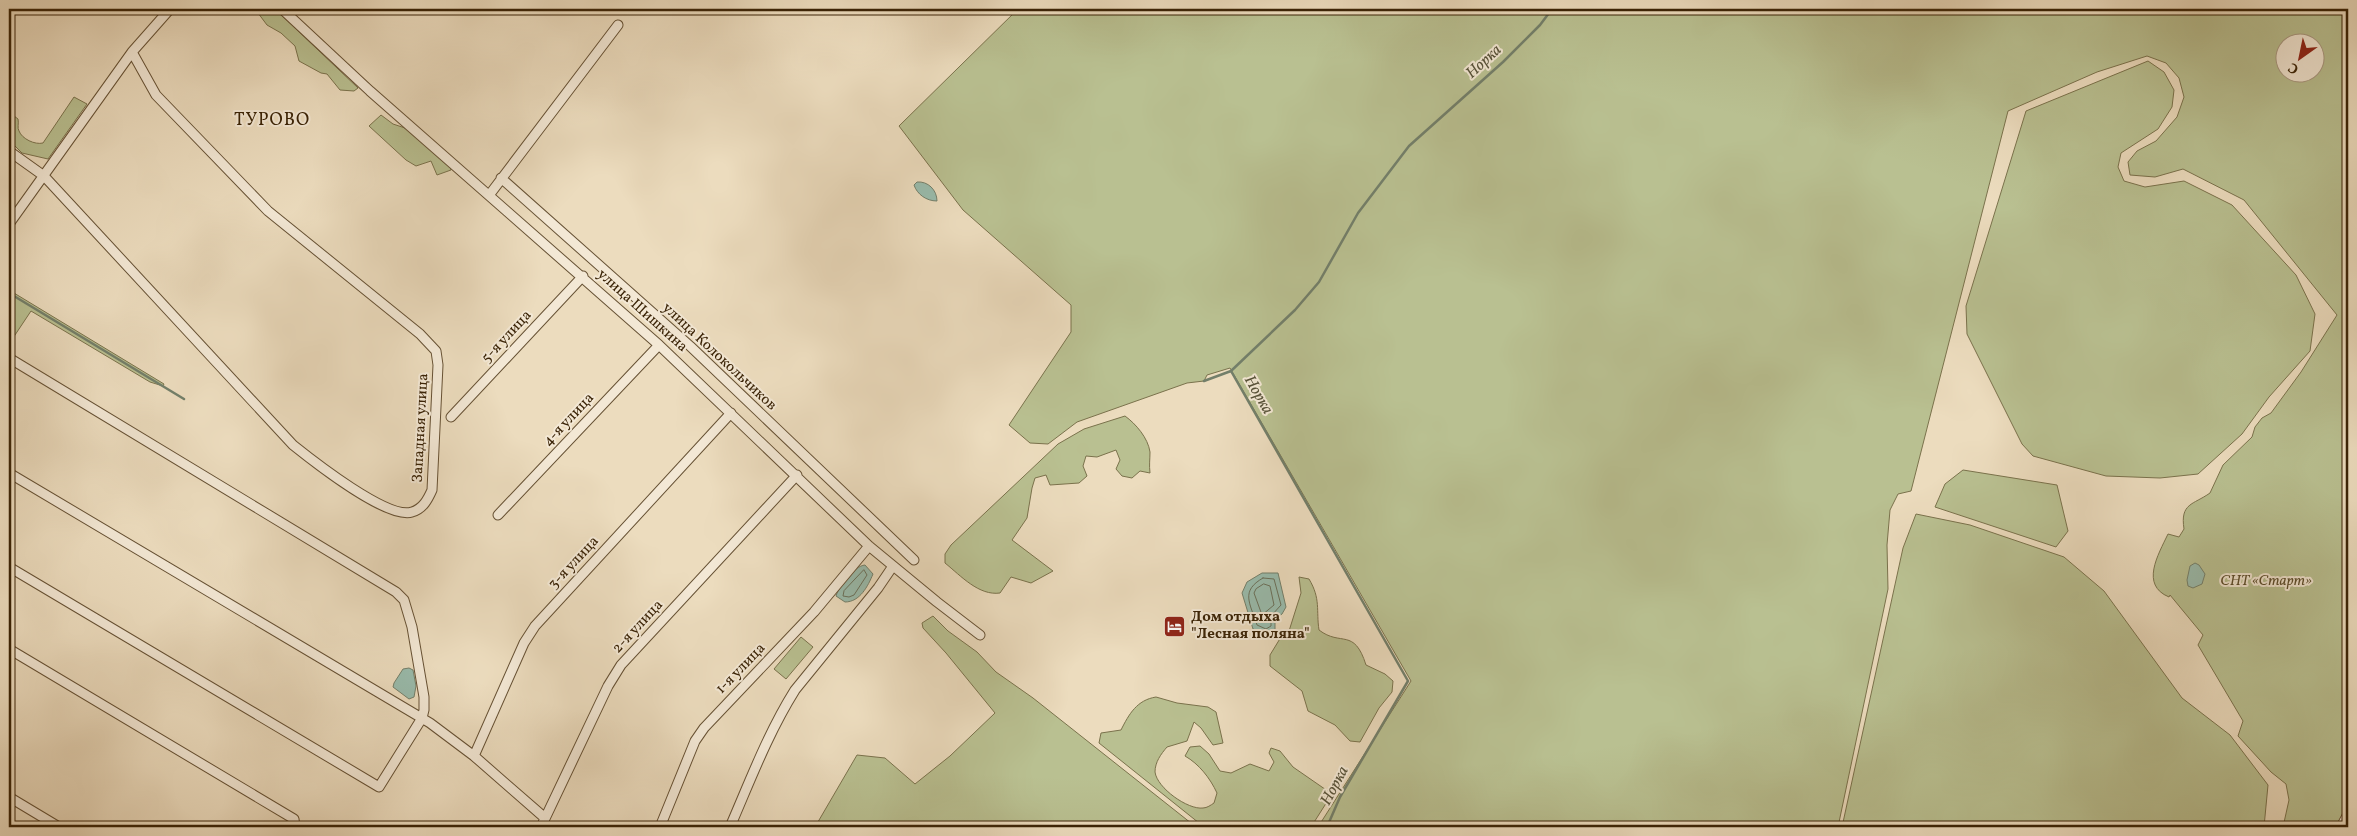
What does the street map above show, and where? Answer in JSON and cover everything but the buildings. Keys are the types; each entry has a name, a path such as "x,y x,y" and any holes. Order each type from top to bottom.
{"street":[{"path":"9,224 132,52 170,9"},
{"name":"улица Шишкина","path":"282,9 370,91 490,194 659,345 798,475 869,546 980,635"},
{"path":"490,194 618,25"},
{"name":"Западная улица","path":"44,176 293,445 341,480 393,510 405,513 413,512 421,507 432,490 438,365 436,351 420,334 268,211 156,94 132,52"},
{"path":"9,151 17,159 44,176"},
{"name":"улица Колокольчиков","path":"501,178 690,346 914,560"},
{"name":"5-я улица","path":"451,417 583,276"},
{"name":"4-я улица","path":"498,515 659,345"},
{"path":"9,358 396,592 404,600 412,627 424,697 422,718 379,787 9,567"},
{"name":"3-я улица","path":"474,756 524,643 535,626 731,413"},
{"path":"9,473 422,718 474,756 545,818"},
{"name":"2-я улица","path":"541,827 608,686 621,665 798,475"},
{"name":"1-я улица","path":"660,827 694,741 704,728 814,612 869,546"},
{"path":"730,827 757,764 795,690 878,588 893,566"},
{"path":"9,649 294,819 295,827"},
{"path":"9,797 59,827"},
{"path":"2341,827 2348,814"}],"green space":[{"path":"255,9 275,9 358,88 354,91 340,90 327,74 321,73 299,61 295,46 281,33 267,25"},
{"name":"СНТ «Старт»","path":"1018,9 2348,9 2348,827 2283,827 2289,800 2286,784 2271,772 2238,736 2243,721 2198,645 2203,635 2170,595 2169,597 2160,592 2155,585 2153,577 2156,560 2168,534 2179,537 2184,529 2183,520 2186,509 2210,493 2223,465 2252,437 2255,427 2262,418 2271,413 2301,372 2337,315 2244,200 2183,169 2155,177 2130,175 2128,162 2137,151 2156,141 2177,117 2184,97 2179,78 2166,63 2147,56 2097,72 2008,111 1911,491 1898,494 1890,510 1887,545 1888,589 1838,827 1318,827 1411,681 1230,368 1207,375 1204,381 1187,383 1077,422 1048,444 1030,443 1009,425 1071,332 1071,305 963,210 899,126"},
{"path":"2148,61 2164,72 2174,90 2172,107 2158,129 2121,153 2118,167 2124,181 2145,187 2184,181 2232,205 2296,275 2315,314 2310,351 2269,397 2242,434 2198,474 2160,478 2106,476 2033,456 2022,444 1967,334 1966,306 2026,111"},
{"path":"74,97 87,104 48,159 22,153 9,140 9,112 18,119 18,130 23,137 33,142 43,143"},
{"path":"381,115 393,124 408,129 450,165 451,170 437,175 431,161 416,166 406,160 369,126"},
{"path":"9,290 164,384 163,386 150,382 31,311 9,344"},
{"path":"1125,416 1137,427 1147,442 1150,452 1150,473 1140,471 1132,478 1122,476 1116,469 1120,460 1116,450 1097,457 1086,456 1083,466 1087,476 1079,483 1050,485 1046,475 1035,478 1027,518 1012,540 1053,571 1031,583 1011,577 1000,593 992,593 971,584 945,563 945,554 951,545 1058,444 1084,429"},
{"path":"1963,470 2057,485 2068,531 2056,547 1935,507 1945,484"},
{"path":"1916,514 1970,525 2064,557 2104,591 2182,698 2230,735 2268,785 2264,827 1842,827 1903,548"},
{"path":"1299,577 1309,579 1313,586 1317,604 1319,630 1327,635 1352,642 1357,646 1366,665 1385,674 1393,681 1392,692 1379,708 1360,742 1350,741 1335,725 1308,711 1302,691 1270,666 1270,655 1281,637 1289,631 1301,593"},
{"path":"933,616 948,631 977,652 996,672 1033,698 1196,827 815,827 857,755 885,758 915,784 950,756 995,713 923,628 922,623"},
{"path":"801,637 813,647 786,679 774,669"},
{"path":"1156,697 1177,703 1208,707 1216,712 1223,743 1213,745 1201,728 1194,722 1187,741 1167,747 1157,762 1155,772 1161,785 1174,797 1197,808 1206,808 1214,803 1217,793 1211,782 1199,767 1185,756 1190,747 1200,746 1209,754 1220,771 1231,773 1250,764 1269,771 1274,762 1269,753 1271,748 1280,751 1293,767 1332,794 1311,827 1204,827 1099,743 1101,733 1121,730 1134,709 1144,701"}],"water":[{"path":"917,182 925,183 931,187 937,197 937,201 929,200 920,194 914,185"},
{"path":"2195,563 2199,565 2205,574 2202,584 2193,588 2188,586 2187,580 2190,566"},
{"path":"865,565 873,574 863,593 855,599 845,602 836,596 848,577 856,569"},
{"path":"1262,573 1278,573 1286,607 1282,614 1275,619 1275,631 1267,634 1253,629 1242,593 1247,582"},
{"path":"409,668 413,670 416,686 414,697 409,699 393,687 403,669"}],"waterway":[{"name":"Норка","path":"1327,827 1340,797 1408,681 1231,371 1295,310 1319,282 1358,213 1409,146 1503,62 1540,25 1552,9"},
{"path":"9,293 184,399"},
{"path":"1204,381 1231,371"}],"place":[{"name":"Дом отдыха \"Лесная поляна\"","path":"1175,626"}],"district":[{"name":"ТУРОВО","path":"272,120"}]}
